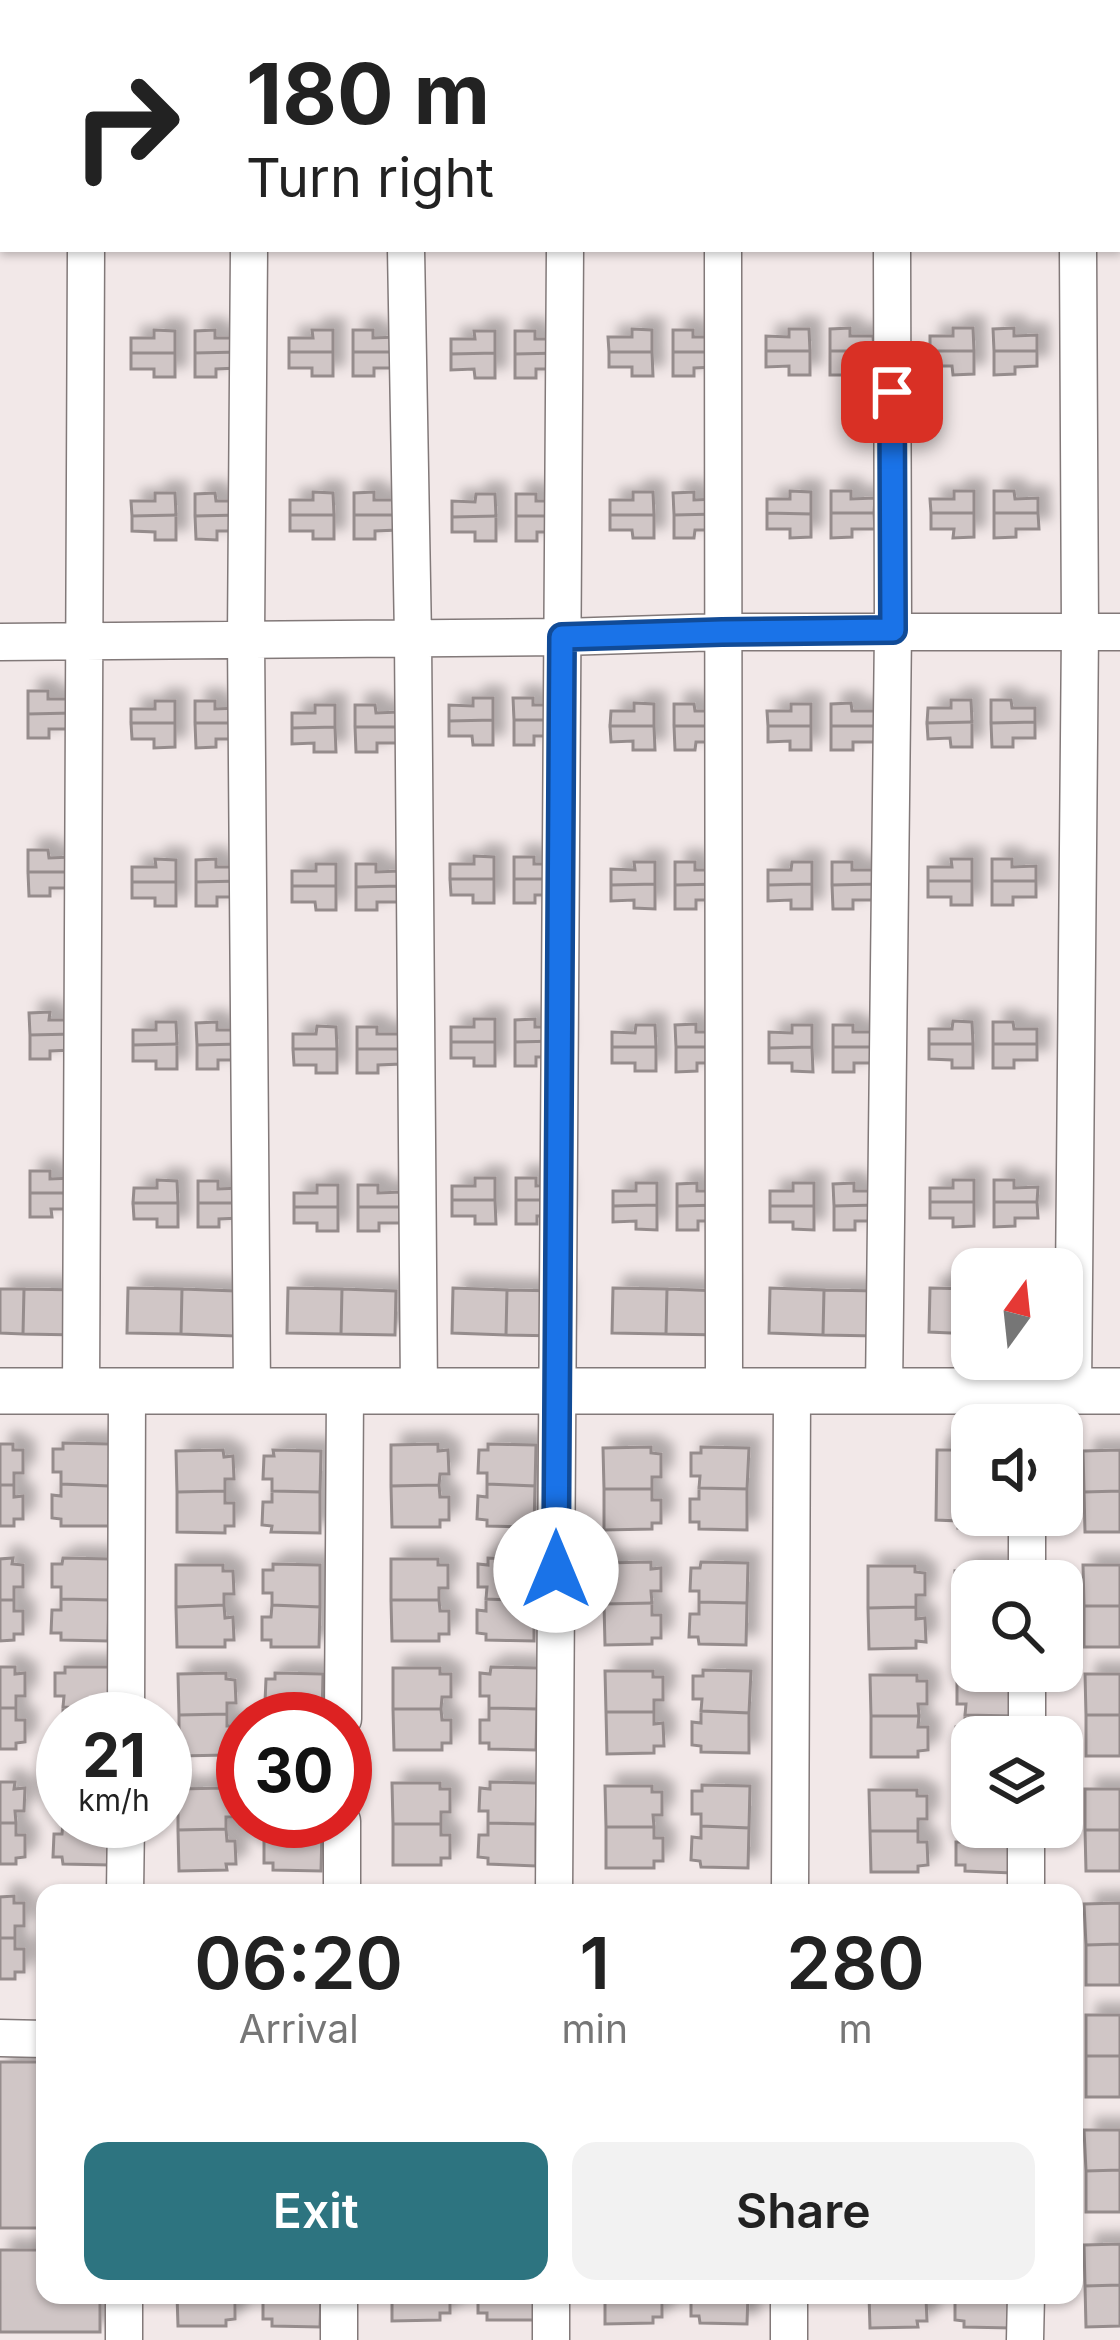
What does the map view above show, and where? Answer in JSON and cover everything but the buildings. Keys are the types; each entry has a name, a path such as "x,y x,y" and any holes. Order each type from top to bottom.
{"street":[{"path":"81,1391 86,252"},
{"path":"249,252 246,638 252,1391"},
{"path":"406,252 418,1391"},
{"path":"554,1884 565,252"},
{"path":"723,252 724,1391"},
{"path":"884,1391 893,630 892,252"},
{"path":"1073,1391 1080,631 1078,252"},
{"path":"0,642 893,630 1120,632"},
{"path":"0,1391 884,1391 993,1404"},
{"path":"126,1692 127,1391"},
{"path":"343,1692 345,1391"},
{"path":"790,1884 792,1391"},
{"path":"1038,1404 1073,1391 1120,1391"},
{"path":"125,1884 126,1848"},
{"path":"342,1848 342,1884"},
{"path":"1026,1884 1027,1848"},
{"path":"0,2038 36,2039"},
{"path":"124,2304 124,2340"},
{"path":"339,2304 339,2340"},
{"path":"551,2304 551,2340"},
{"path":"788,2340 789,2304"},
{"path":"1025,2340 1026,2304"}],"route":[{"path":"556,1570 562,637 893,630 892,392"}]}
